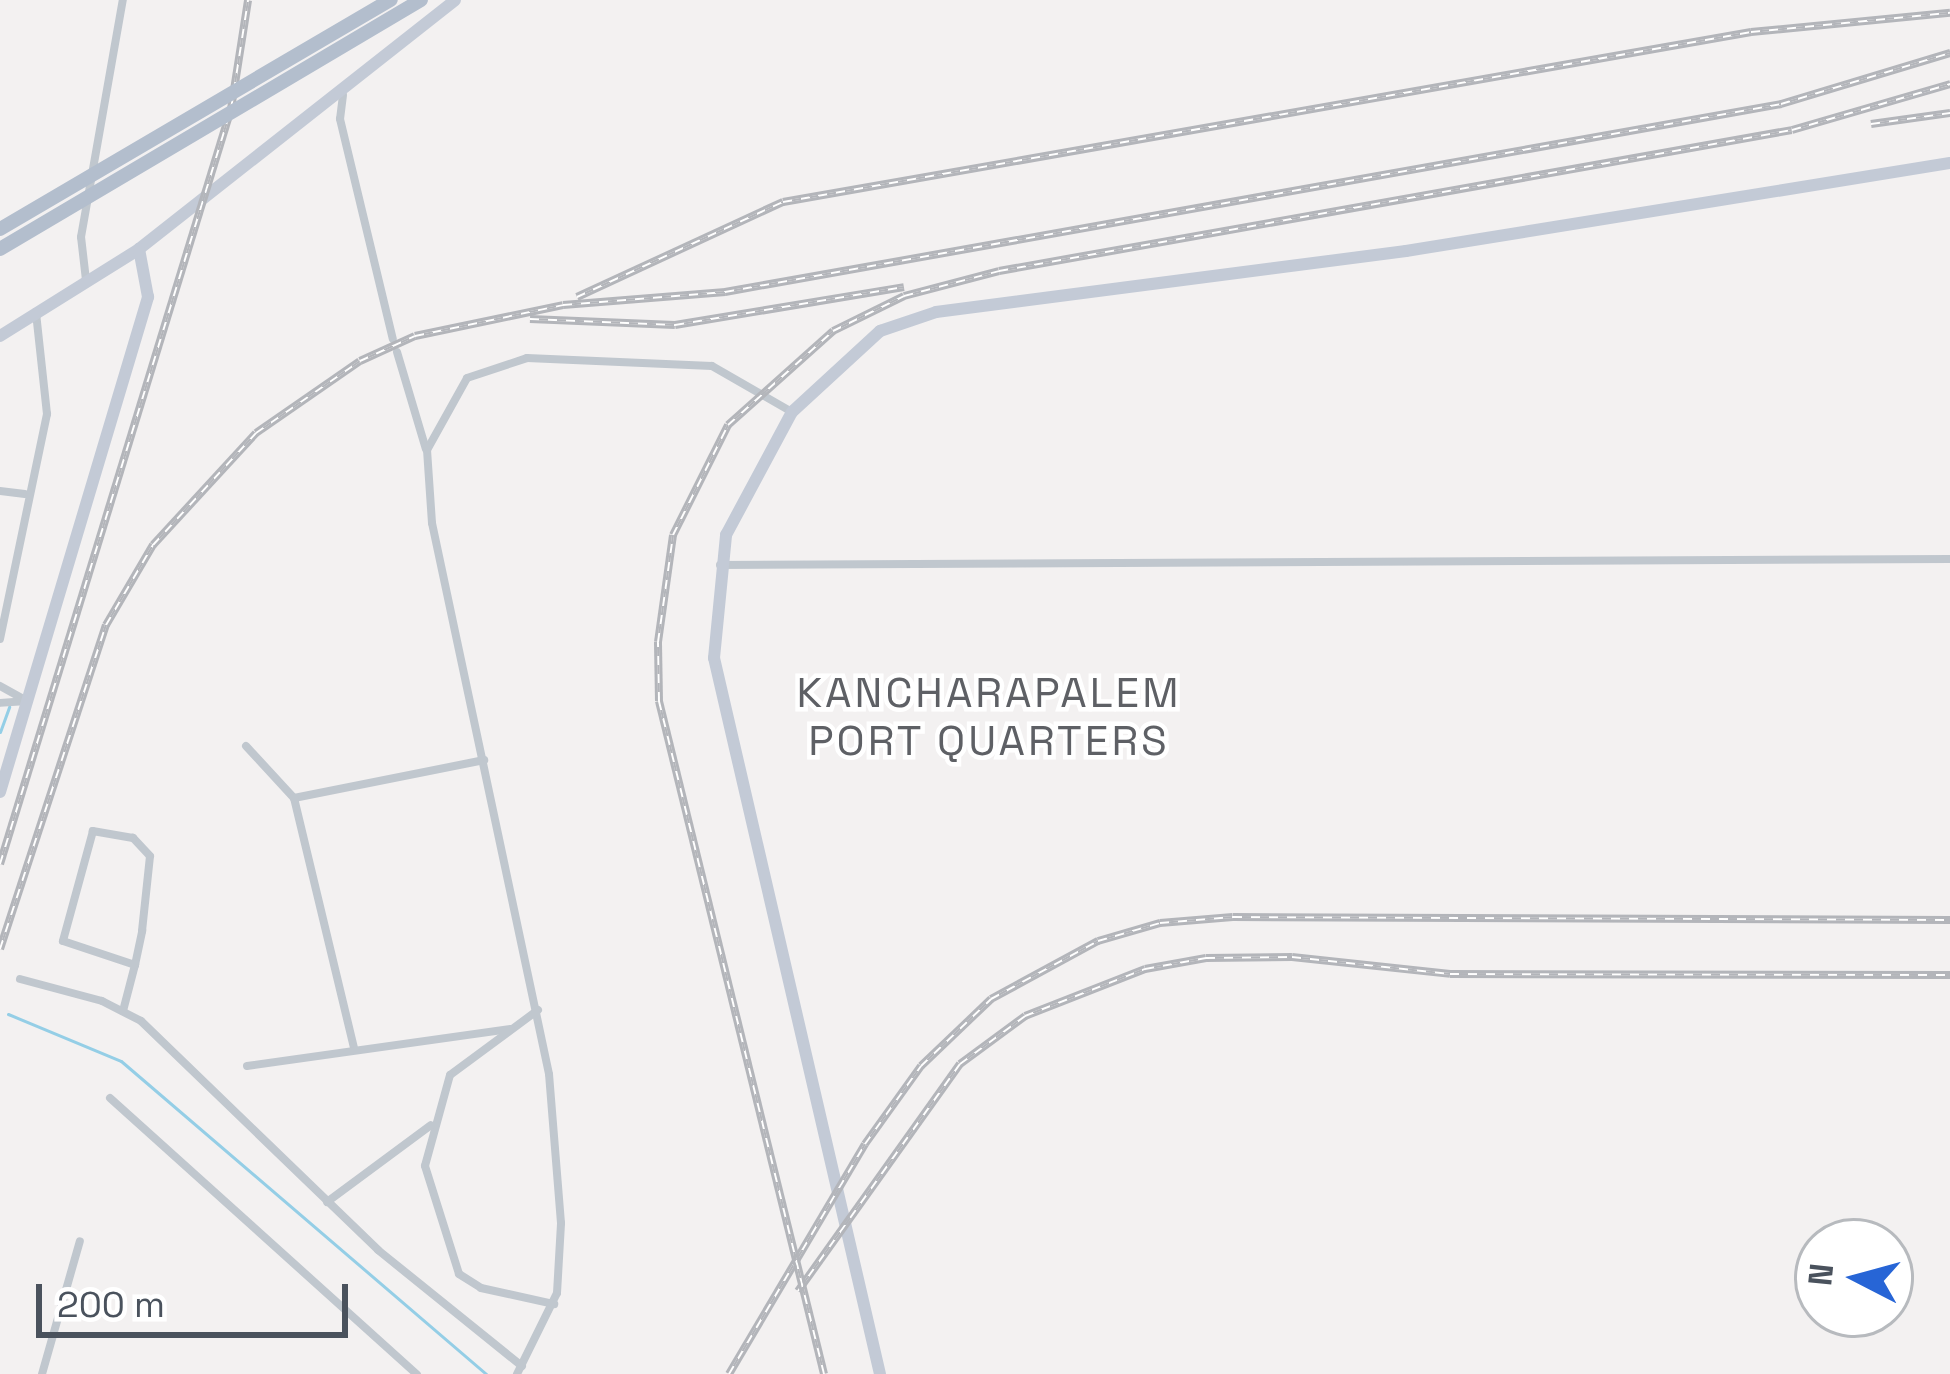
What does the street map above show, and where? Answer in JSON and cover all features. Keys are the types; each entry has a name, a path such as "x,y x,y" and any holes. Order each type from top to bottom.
{"main road":[{"path":"0,229 391,0"},
{"path":"0,249 421,0"}],"street":[{"path":"86,282 81,237 123,0"},
{"path":"0,336 139,249 343,95 454,0"},
{"path":"343,95 340,119 393,338"},
{"path":"323,110 340,119"},
{"path":"880,1374 725,715 712,626 718,565 738,503 792,412 880,332 936,312 1406,251 1950,163"},
{"path":"0,792 21,703 148,297 139,249"},
{"path":"0,639 25,494 48,403 36,313"},
{"path":"20,979 123,1011 158,1034 327,1202 520,1370 554,1304 560,1185 538,1010 432,523 427,450 397,352"},
{"path":"427,450 467,378 527,358 712,366 792,412"},
{"path":"0,491 25,494"},
{"path":"718,565 1950,559"},
{"path":"0,686 21,703"},
{"path":"0,703 21,703"},
{"path":"246,746 294,798 354,1048"},
{"path":"294,798 484,760"},
{"path":"123,1011 134,965 148,848 93,831 63,941 134,965"},
{"path":"538,1010 450,1075 425,1166 459,1274 481,1288 554,1304"},
{"path":"247,1066 512,1029"},
{"path":"110,1098 417,1374"},
{"path":"327,1202 433,1125"},
{"path":"42,1374 80,1241"}],"waterway":[{"path":"0,732 9,707"},
{"path":"8,1014 121,1061 486,1374"}],"railway":[{"path":"0,864 231,109 248,0"},
{"path":"577,297 783,202 1751,32 1950,13"},
{"path":"0,949 106,625 153,545 256,433 360,361 415,336 563,305 725,292 1781,104 1950,53"},
{"path":"824,1374 659,701 658,642 673,535 728,425 833,331 904,296 999,271 1792,130 1950,84"},
{"path":"1871,124 1950,113"},
{"path":"530,319 675,325 904,287"},
{"path":"729,1374 865,1144 921,1066 991,999 1098,941 1160,923 1233,917 1950,920"},
{"path":"798,1291 960,1064 1025,1016 1145,969 1206,958 1292,957 1450,974 1950,975"}],"district":[{"name":"KANCHARAPALEM PORT QUARTERS","path":"989,717"}]}
